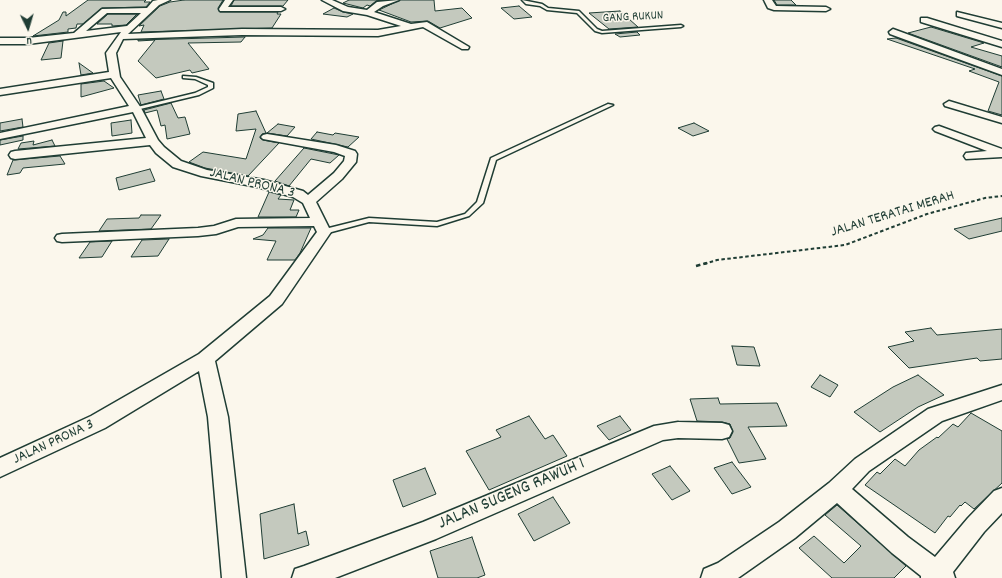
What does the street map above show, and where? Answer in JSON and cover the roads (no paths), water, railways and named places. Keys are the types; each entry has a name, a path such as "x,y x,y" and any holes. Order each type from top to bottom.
{"street":[{"path":"229,0 223,9 254,16 281,9"},
{"path":"246,32 254,16 265,0"},
{"path":"326,0 346,9 368,13 409,26"},
{"path":"368,13 380,4 395,0"},
{"path":"768,0 774,8 826,9"},
{"path":"76,35 104,11 156,3"},
{"name":"JALAN PRONA 3","path":"0,468 98,422 204,359 276,300 322,227 309,202 298,194 266,184 205,173 177,164 160,150 153,141 136,108 115,74 111,53 125,32 156,3"},
{"path":"960,14 1002,26"},
{"path":"924,20 1002,44"},
{"path":"0,41 23,41 76,35 125,32 378,33 401,30 409,26 426,24 464,46"},
{"path":"893,32 1002,72"},
{"path":"0,92 115,74"},
{"path":"949,104 1002,120"},
{"path":"0,136 136,108"},
{"path":"939,129 1002,153"},
{"path":"267,137 336,149 351,154 350,162 338,176 309,202"},
{"path":"15,155 153,141"},
{"path":"970,156 1002,153"},
{"path":"62,238 198,232 216,230 236,223 322,227"},
{"path":"204,359 218,417 234,578"},
{"path":"713,578 727,571 787,530 837,490 862,466 935,415 1002,392"},
{"name":"JALAN SUGENG RAWUH 1","path":"304,578 428,531 661,432 678,430 722,432"},
{"path":"837,490 938,577 976,525 1002,498"}],"lane":[{"name":"GANG RUKUN","path":"524,0 527,3 541,5 547,9 578,12 596,30 602,32 681,26"},
{"path":"136,108 197,94 210,88 211,84 196,78 185,77"},
{"path":"322,227 369,220 437,224 467,215 480,203 493,159 610,105"}]}
